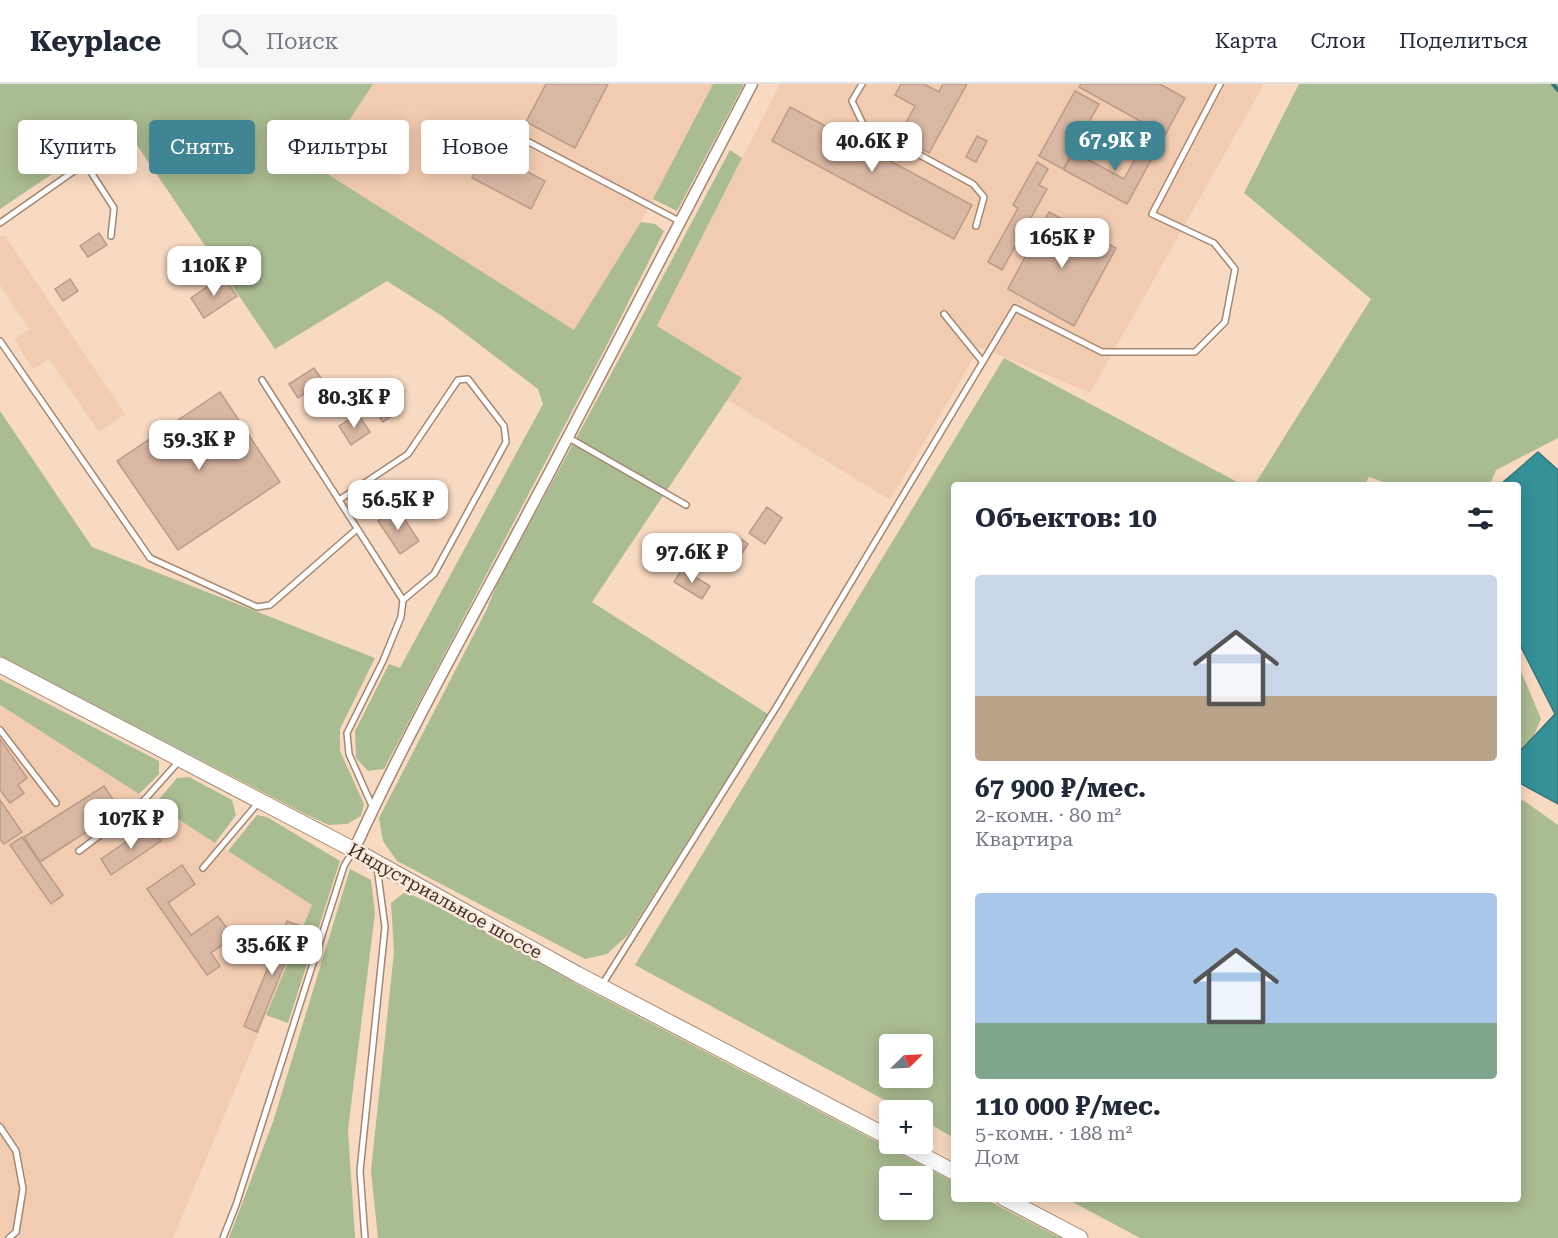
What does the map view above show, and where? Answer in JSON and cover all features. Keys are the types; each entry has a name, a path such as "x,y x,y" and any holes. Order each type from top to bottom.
{"main road":[{"name":"Индустриальное шоссе","path":"0,665 354,850 601,986 879,1132"},
{"path":"920,1154 951,1170"},
{"path":"1012,1202 1080,1238"}],"street":[{"path":"354,850 373,808 752,84"}],"lane":[{"path":"862,84 852,101 863,124 973,184 984,197 976,226"},
{"path":"601,986 777,706 1015,308 1102,352 1195,352 1225,322 1235,269 1214,243 1152,214 1220,84"},
{"path":"529,142 681,222"},
{"path":"0,223 69,174"},
{"path":"92,174 114,208 111,236"},
{"path":"944,314 982,361"},
{"path":"0,341 150,558 257,607 270,605 357,529"},
{"path":"339,500 408,454 458,380 468,379 504,426 506,442 434,574 403,600"},
{"path":"262,380 403,600 401,617 383,661 347,733 349,754 373,808"},
{"path":"568,438 686,505"},
{"path":"0,730 56,803"},
{"path":"79,851 139,806 181,760"},
{"path":"203,868 259,801"},
{"path":"223,1238 236,1205 344,866 354,850"},
{"path":"365,1238 360,1171 385,927 376,862"},
{"path":"0,1126 16,1151 22,1189 16,1232 9,1238"}],"shaded area":[{"path":"373,84 713,84 641,222 574,331 327,174 409,174 409,120 349,120"},
{"path":"780,84 1264,84 1090,393 980,347 890,500 728,400 742,378 657,326"},
{"path":"0,236 5,236 125,414 99,432 49,359 33,369 14,339 29,329 0,285"},
{"path":"0,705 312,905 173,1238 0,1238"}],"green space":[{"path":"0,84 373,84 349,120 267,120 267,174 327,174 574,330 641,222 655,224 664,231 608,343 384,769 368,771 356,758 355,731 389,664 400,668 543,404 538,389 442,316 387,281 275,349 157,174 255,174 255,120 149,120 149,163 137,145 137,120 18,120 18,174 52,174 0,209"},
{"path":"713,84 744,84 677,211 653,199"},
{"path":"1299,84 1558,84 1558,438 1496,470 1491,482 1383,482 1369,477 1366,482 1256,482 1371,299 1244,193"},
{"path":"730,150 742,158 657,326 742,378 592,602 768,714 628,935 607,954 585,959 397,861 383,841 379,818 486,611 497,584"},
{"path":"1004,358 1237,482 951,482 951,1136 933,1126 933,1100 885,1100 635,965"},
{"path":"0,411 92,547 375,658 340,729 340,751 364,804 361,816 347,824 329,825 0,656"},
{"path":"1521,671 1541,719 1521,765"},
{"path":"0,679 159,761 159,774 139,794 0,705"},
{"path":"189,777 232,800 236,815 215,843 155,804 177,778"},
{"path":"1523,800 1558,825 1558,1238 1140,1238 1073,1202 1521,1202 1521,801"},
{"path":"257,815 267,817 340,861 288,1023 266,1015 312,905 228,851"},
{"path":"350,869 371,880 375,913 348,1130 355,1238 229,1238 273,1122"},
{"path":"405,892 452,913 582,987 879,1143 879,1154 901,1154 923,1166 879,1166 879,1220 933,1220 933,1171 951,1180 951,1202 991,1202 1061,1238 378,1238 371,1171 394,952 391,903"}],"water":[{"path":"1538,452 1558,470 1558,804 1521,784 1521,750 1555,714 1521,647 1521,482 1503,482"}],"building":[{"path":"546,84 608,84 575,148 529,124 527,120"},
{"path":"901,84 924,84 939,92 943,84 967,84 929,153 899,136 915,106 895,95"},
{"path":"1081,84 1160,84 1185,98 1165,135 1079,87"},
{"path":"1075,91 1099,104 1063,169 1039,156"},
{"path":"790,107 972,205 954,239 772,141"},
{"path":"1149,133 1162,140 1127,204 1064,170 1074,152 1124,179"},
{"path":"977,136 987,141 976,162 966,157"},
{"path":"1037,162 1048,169 1039,185 1047,189 1002,270 988,262 1018,208 1013,205"},
{"path":"529,173 545,181 531,209 472,178 474,174"},
{"path":"1049,212 1116,248 1074,326 1008,289"},
{"path":"99,233 107,245 88,257 80,246"},
{"path":"223,276 237,296 204,318 191,298"},
{"path":"70,279 78,291 63,301 55,289"},
{"path":"314,368 323,381 298,398 289,384"},
{"path":"220,392 280,482 178,550 117,461"},
{"path":"384,395 396,413 383,422 370,404"},
{"path":"358,414 370,432 351,445 339,426"},
{"path":"767,507 782,518 765,544 749,533"},
{"path":"397,508 419,541 400,554 378,521"},
{"path":"737,536 748,544 739,558 727,550"},
{"path":"682,569 710,586 702,599 674,582"},
{"path":"0,739 27,778 18,785 24,793 10,803 0,790"},
{"path":"104,786 120,810 40,862 24,837"},
{"path":"0,800 22,832 4,844 0,839"},
{"path":"151,825 161,841 111,875 101,859"},
{"path":"22,837 63,895 51,904 10,845"},
{"path":"182,865 195,884 168,903 191,935 218,916 233,937 211,953 220,966 207,975 147,889"},
{"path":"287,921 300,926 257,1032 244,1026"}],"waterway":[{"path":"1553,84 1558,90"}]}
